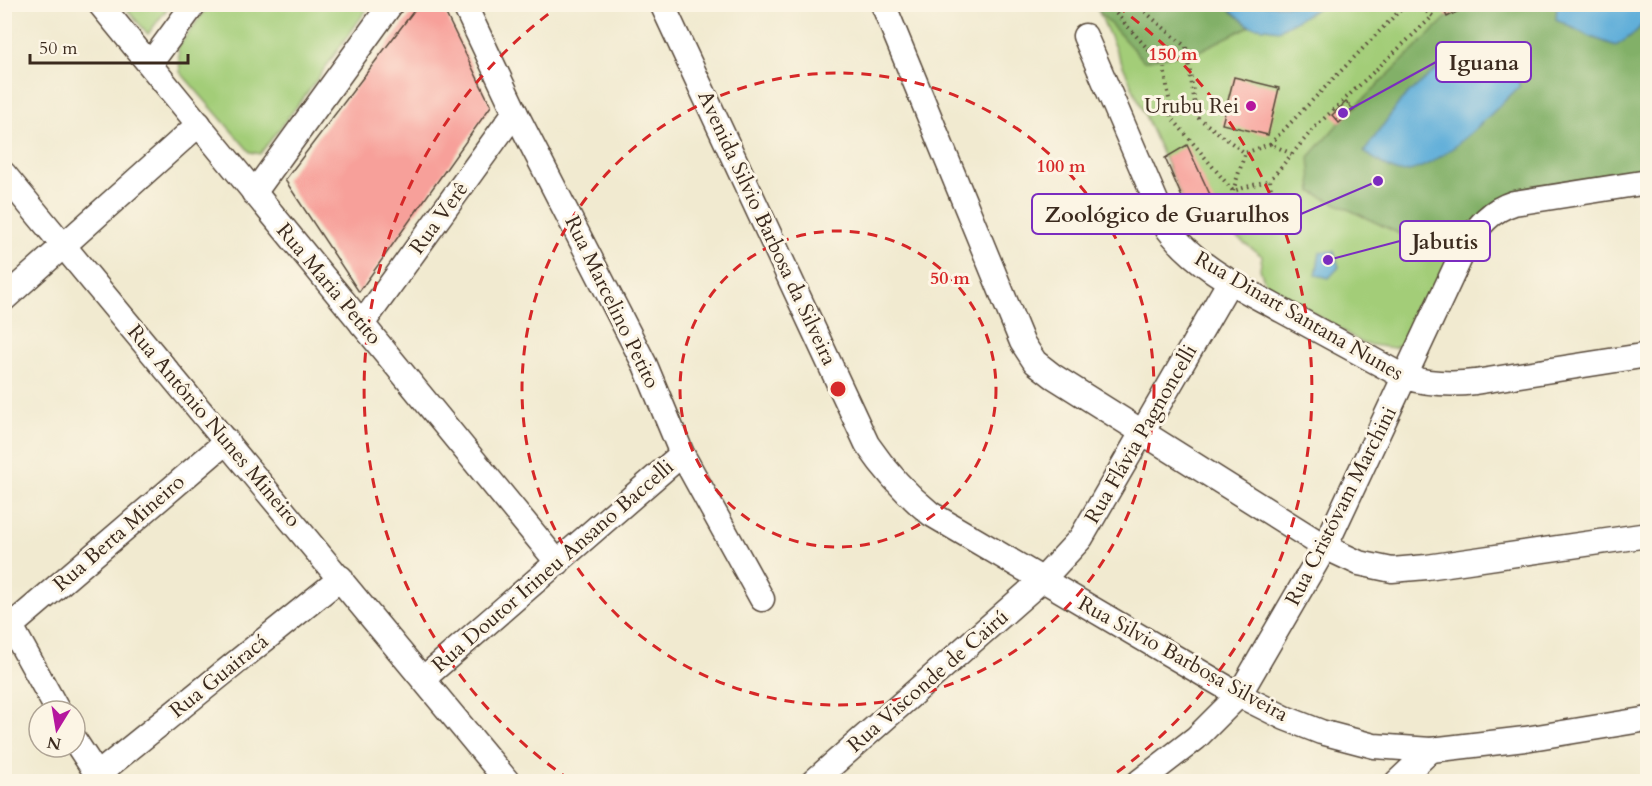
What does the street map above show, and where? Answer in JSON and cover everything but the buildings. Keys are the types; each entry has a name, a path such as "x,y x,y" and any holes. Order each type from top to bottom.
{"street":[{"name":"Rua Maria Petito","path":"100,4 558,563"},
{"path":"150,64 194,4"},
{"path":"254,193 391,4"},
{"name":"Rua Marcelino Petito","path":"464,4 515,112 645,365 682,454 762,599"},
{"name":"Avenida Silvio Barbosa da Silveira","path":"662,4 862,433 884,469 906,493 932,514 1043,579"},
{"path":"883,4 1022,342 1035,362 1053,376 1325,547 1359,563 1392,570 1427,567 1647,535"},
{"name":"Rua Dinart Santana Nunes","path":"1085,36 1168,229 1180,246 1198,262 1230,281 1404,378 1430,384 1453,385 1647,355"},
{"name":"Rua Verê","path":"363,324 515,112"},
{"path":"4,299 199,124"},
{"name":"Rua Antônio Nunes Mineiro","path":"4,174 508,782"},
{"name":"Rua Cristóvam Marchini","path":"1139,782 1196,738 1239,695 1325,547 1475,230 1501,207 1515,203 1647,182"},
{"name":"Rua Flávia Pagnoncelli","path":"1043,579 1081,538 1230,281"},
{"name":"Rua Berta Mineiro","path":"8,622 227,441"},
{"name":"Rua Doutor Irineu Ansano Baccelli","path":"424,678 682,454"},
{"name":"Rua Guairacá","path":"100,778 341,578"},
{"name":"Rua Silvio Barbosa Silveira","path":"1043,579 1239,695 1285,718 1321,732 1374,746 1431,750 1525,739 1647,719"},
{"name":"Rua Visconde de Cairú","path":"813,782 1043,579"},
{"path":"8,622 51,699"},
{"path":"1406,779 1431,750"},
{"path":"87,759 100,778"}],"path":[{"path":"1113,4 1111,8 1164,68 1172,118 1233,191"},
{"path":"1136,4 1186,47 1197,117 1245,153"},
{"path":"1245,153 1270,144 1406,4"},
{"path":"1233,191 1270,180 1314,128 1433,16 1415,4"},
{"path":"1270,144 1292,154"},
{"path":"1233,191 1245,153"},
{"path":"1270,180 1273,212"}],"green space":[{"path":"123,5 170,5 148,34"},
{"path":"209,5 370,5 260,154 250,152 180,72 178,47"},
{"path":"1093,5 1647,5 1647,170 1514,192 1418,336 1394,348 1364,344 1265,283 1260,269 1262,256 1226,230 1196,233 1098,10"},
{"path":"1093,5 1224,5 1250,26 1199,51 1144,61"},
{"path":"1472,5 1647,5 1647,170 1514,192 1452,259 1312,192 1309,157 1339,123 1447,17"}],"water":[{"path":"1224,5 1324,5 1279,30 1250,26"},
{"path":"1557,5 1647,5 1647,12 1645,19 1634,34 1616,46 1588,36 1556,19"},
{"path":"1489,44 1519,52 1519,87 1464,139 1431,162 1400,172 1387,167 1364,152 1401,100 1438,68"},
{"path":"1334,251 1339,267 1329,278 1316,275 1320,252"}],"place":[{"name":"Urubu Rei","path":"1251,106"},
{"name":"Iguana","path":"1343,113"},
{"name":"Zoológico de Guarulhos","path":"1378,181"},
{"name":"Jabutis","path":"1328,260"}]}
